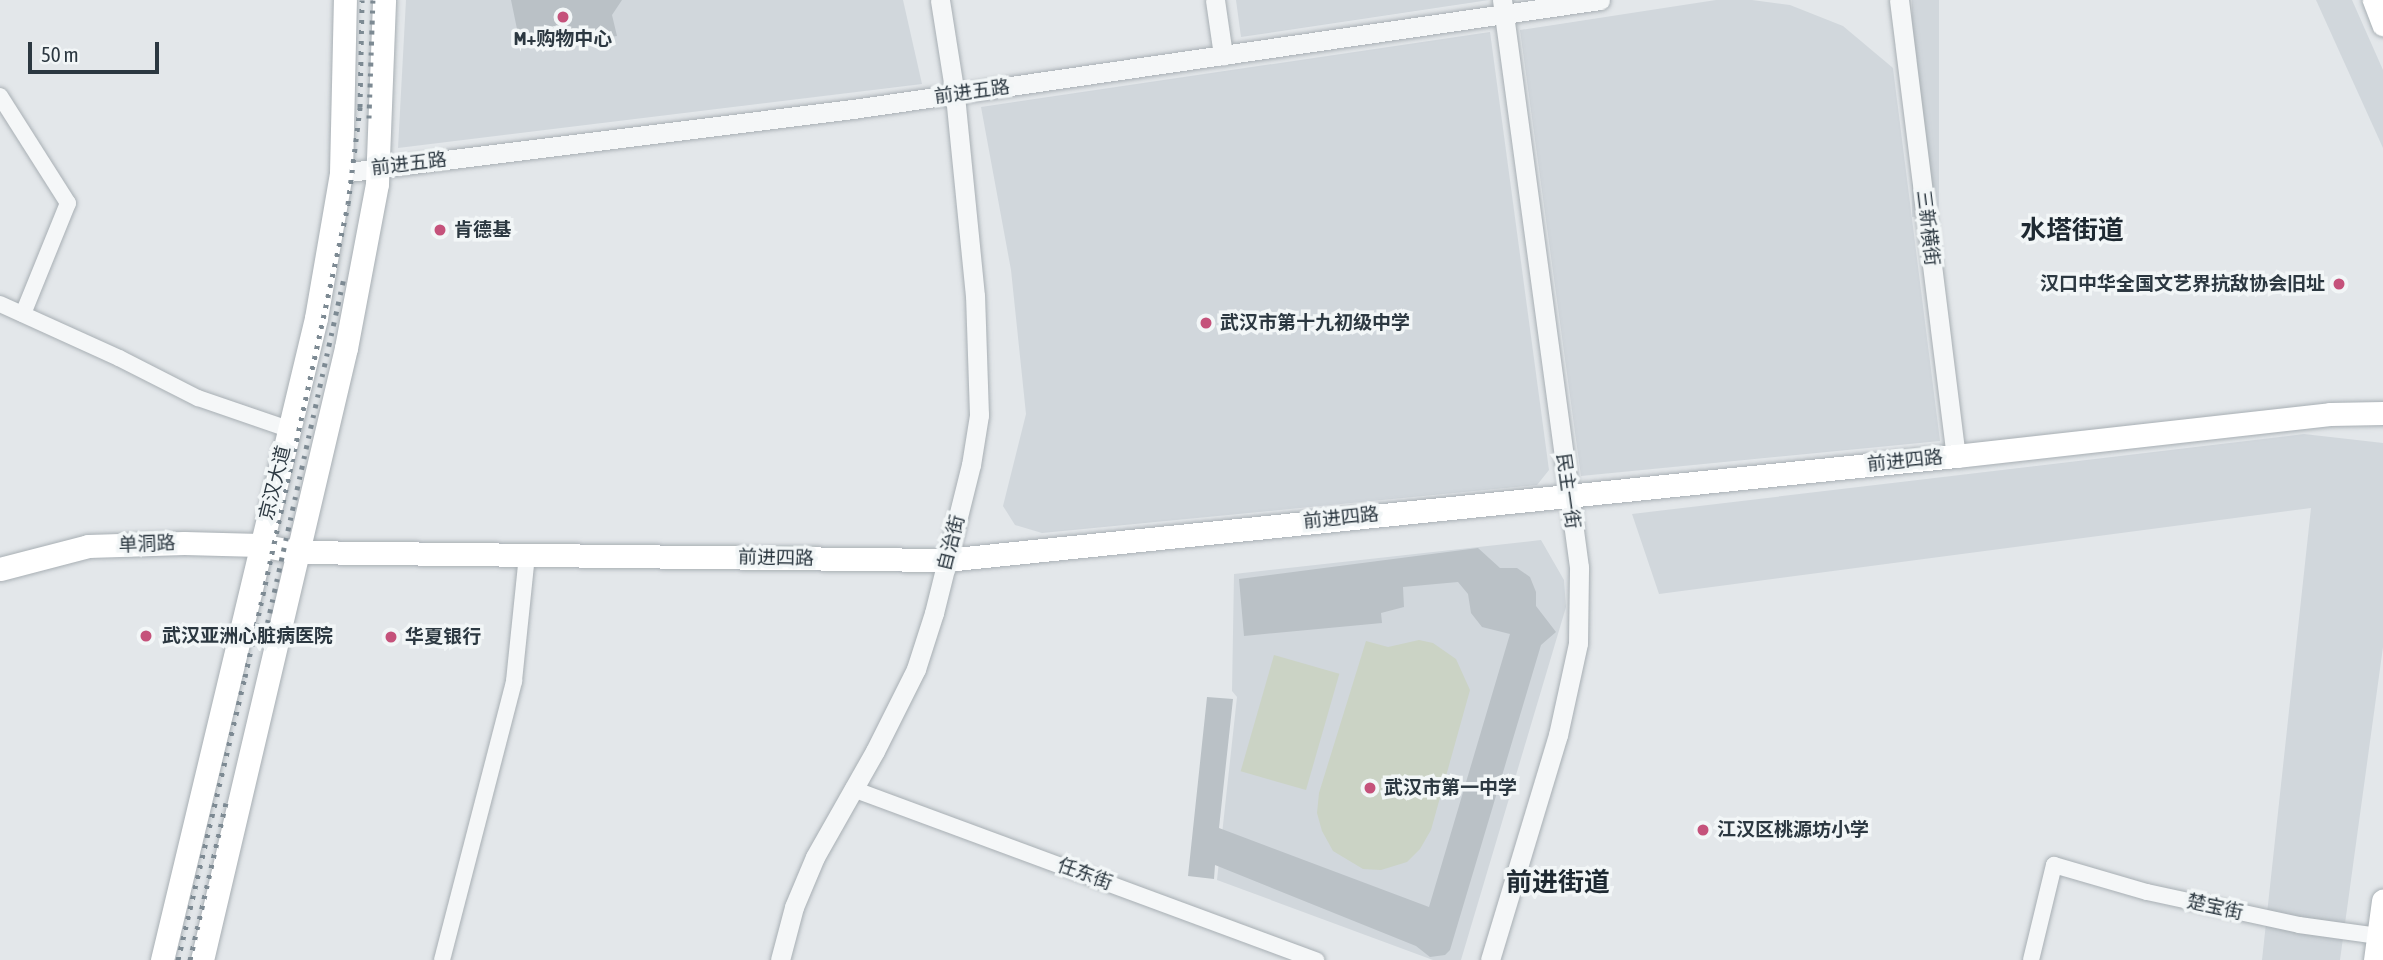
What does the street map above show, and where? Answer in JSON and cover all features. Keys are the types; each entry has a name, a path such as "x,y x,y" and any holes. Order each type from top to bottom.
{"main road":[{"name":"京汉大道","path":"162,960 316,318 341,173 345,0"},
{"name":"京汉大道","path":"202,960 346,348 378,168 384,0"},
{"path":"2374,0 2383,24"},
{"name":"前进四路","path":"296,552 946,560 1956,456 2330,414 2383,413"},
{"name":"单洞路","path":"0,569 88,546 260,545 296,552"},
{"path":"2375,960 2383,901"}],"street":[{"name":"自治街","path":"780,960 794,907 815,857 916,670 971,465 979,415 975,296 955,94 940,0"},
{"path":"1215,0 1223,55"},
{"name":"前进五路","path":"341,173 955,94 1223,55 1503,7 1600,0"},
{"name":"三新横街","path":"1899,0 1956,456"},
{"name":"民主一街","path":"1490,960 1558,735 1578,643 1580,567 1503,7"},
{"path":"0,96 68,203 23,314"},
{"path":"0,304 198,398 288,429"},
{"path":"442,960 514,681 527,556"},
{"name":"任东街","path":"853,789 1316,960"},
{"name":"楚宝街","path":"2031,960 2054,865 2147,892 2299,925 2378,936"}],"shaded area":[{"path":"406,0 903,0 922,84 398,148"},
{"path":"1236,0 1489,0 1241,37"},
{"path":"1716,0 1752,0 1790,5 1843,26 1893,68 1940,441 1581,476 1520,30"},
{"path":"1912,0 1939,0 1939,217 1912,217"},
{"path":"2316,0 2352,0 2383,70 2383,148"},
{"path":"1490,32 1549,470 1537,485 1042,533 1015,525 1003,506 1026,414 1011,270 981,107"},
{"path":"2304,434 2383,443 2383,647 2340,960 2262,960 2311,508 1659,594 1632,514"},
{"name":"武汉市第一中学","path":"1541,540 1564,580 1566,607 1461,960 1433,960 1217,880 1237,697 1232,691 1234,574"},
{"path":"1419,640 1433,643 1456,659 1470,690 1431,830 1420,849 1407,862 1381,870 1363,869 1333,851 1322,831 1317,813 1319,793 1366,641 1388,647"},
{"path":"1274,655 1339,674 1306,790 1241,771"}],"building":[{"name":"M+购物中心","path":"511,0 622,0 612,15 617,36 539,47 531,35 517,29"},
{"path":"1478,548 1500,568 1517,568 1530,577 1536,592 1536,606 1556,632 1541,645 1450,950 1445,955 1430,957 1416,946 1215,865 1214,879 1188,876 1207,697 1233,699 1219,828 1429,907 1510,634 1482,627 1471,613 1468,594 1458,582 1403,587 1404,607 1381,613 1382,623 1244,636 1239,579"}],"railway":[{"path":"178,960 245,677 348,204 360,107 362,0"},
{"path":"369,118 373,0"},
{"path":"263,643 343,281"},
{"path":"190,960 226,803"}],"place":[{"name":"M+购物中心","path":"563,17"},
{"name":"肯德基","path":"440,230"},
{"name":"汉口中华全国文艺界抗敌协会旧址","path":"2339,284"},
{"name":"武汉市第十九初级中学","path":"1206,323"},
{"name":"武汉亚洲心脏病医院","path":"146,636"},
{"name":"华夏银行","path":"391,637"},
{"name":"武汉市第一中学","path":"1370,788"},
{"name":"江汉区桃源坊小学","path":"1703,830"}],"district":[{"name":"水塔街道","path":"2072,231"},
{"name":"前进街道","path":"1558,883"}]}
